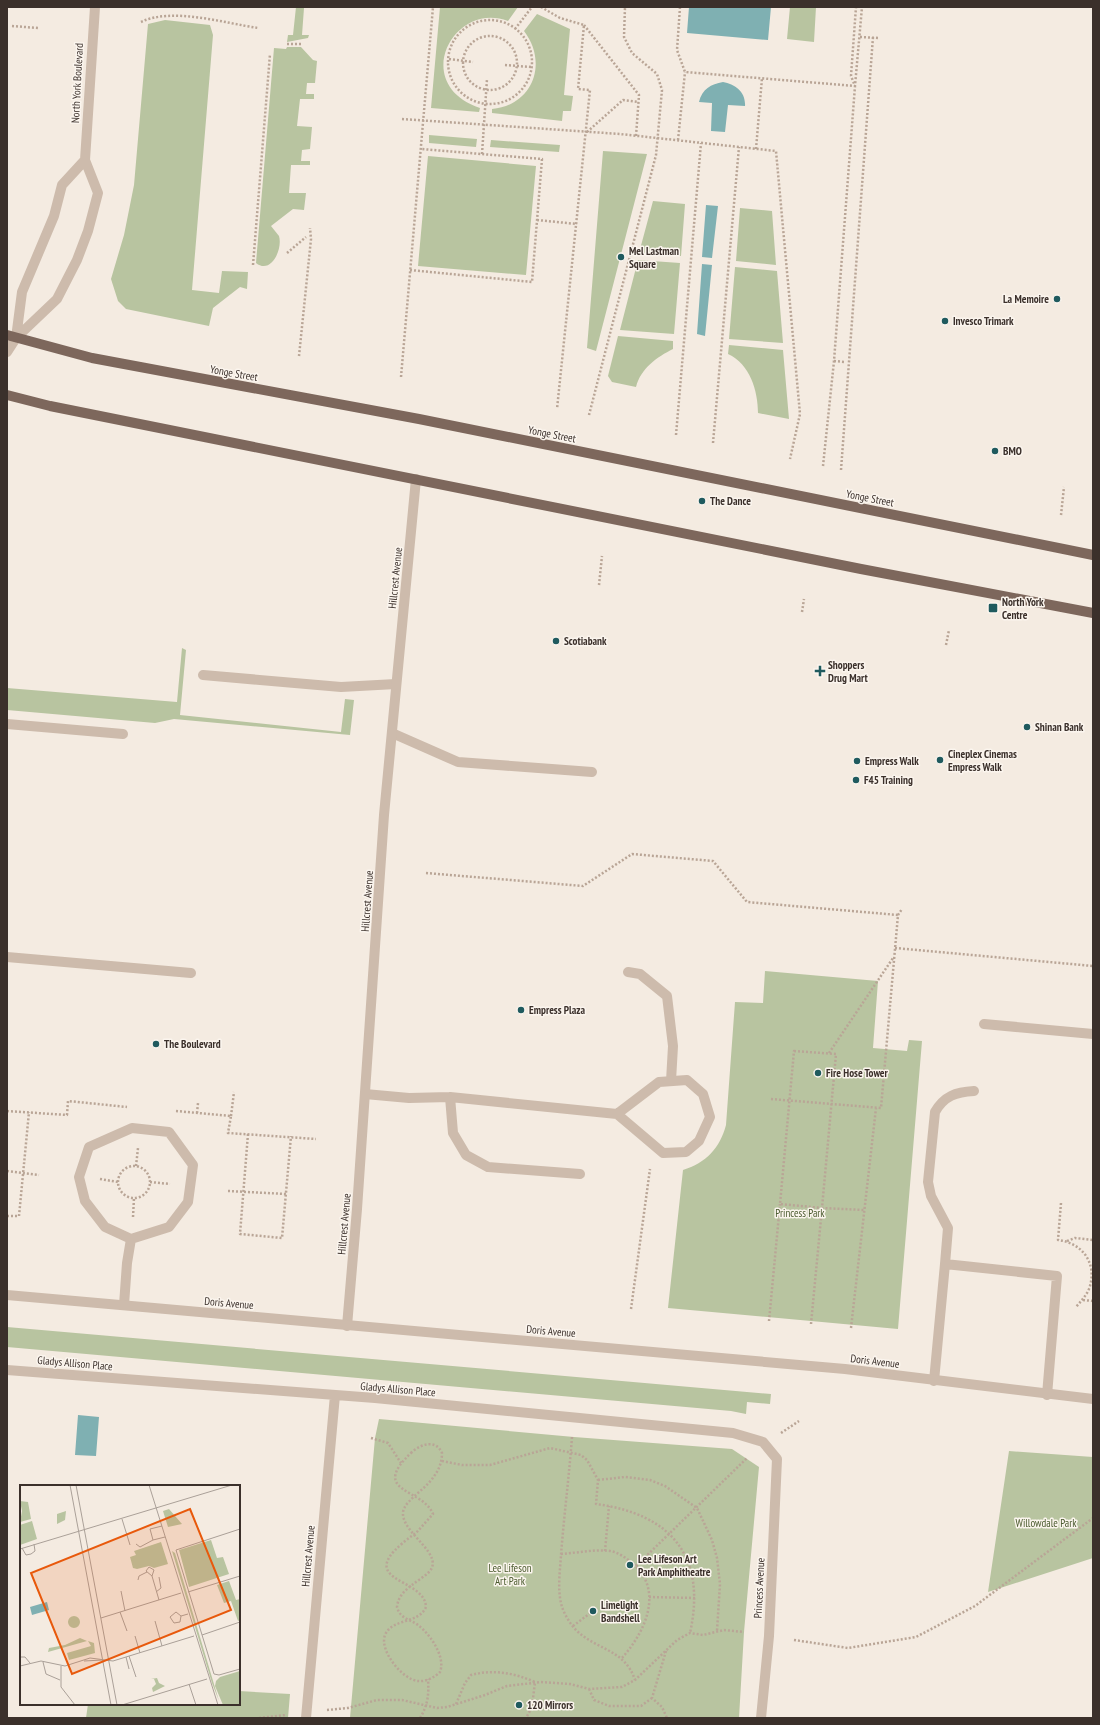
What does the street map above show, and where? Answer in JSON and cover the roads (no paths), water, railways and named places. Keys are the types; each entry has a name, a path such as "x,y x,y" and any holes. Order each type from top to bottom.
{"main road":[{"name":"Yonge Street","path":"11,336 92,358 419,419 1093,555"},
{"path":"7,395 50,406 845,566 1093,613"}],"street":[{"name":"North York Boulevard","path":"11,336 57,299 77,260 88,231 98,193 85,160 95,7"},
{"path":"7,352 22,292 54,216 62,185 85,160"},
{"name":"Hillcrest Avenue","path":"347,1326 392,733 416,479"},
{"path":"203,675 341,687 396,684"},
{"path":"7,724 123,734"},
{"path":"392,733 458,762 592,772"},
{"path":"7,957 191,973"},
{"path":"628,972 640,974 667,996 672,1046 671,1081"},
{"path":"984,1024 1093,1034"},
{"path":"365,1094 409,1098 450,1097 617,1114 663,1153 686,1152 699,1141 710,1117 703,1094 687,1080 659,1082 617,1114"},
{"path":"934,1381 948,1228 931,1196 928,1182 935,1112 941,1103 958,1092 974,1091"},
{"path":"450,1097 453,1133 466,1155 488,1167 580,1174"},
{"path":"132,1128 169,1132 193,1165 188,1202 169,1227 131,1239 105,1227 85,1201 79,1176 89,1147 132,1128"},
{"path":"124,1305 127,1263 131,1239"},
{"path":"945,1264 1057,1276 1047,1395"},
{"name":"Doris Avenue","path":"7,1295 837,1369 1047,1395 1093,1399"},
{"name":"Gladys Allison Place","path":"7,1370 334,1395 733,1434 763,1442 777,1459"},
{"name":"Hillcrest Avenue","path":"306,1716 334,1395"},
{"name":"Princess Avenue","path":"761,1718 769,1636 777,1459"}],"water":[{"path":"689,7 771,7 768,40 687,33"},
{"path":"723,82 732,85 742,93 745,106 728,105 725,132 711,131 712,103 699,102 700,97 708,88"},
{"path":"706,205 718,206 712,258 702,257"},
{"path":"702,264 712,265 705,336 697,334"},
{"path":"78,1415 99,1417 96,1456 75,1455"}],"place":[{"name":"Mel Lastman Square","path":"621,257"},
{"name":"La Memoire","path":"1057,299"},
{"name":"Invesco Trimark","path":"945,321"},
{"name":"BMO","path":"995,451"},
{"name":"The Dance","path":"702,501"},
{"name":"North York Centre","path":"993,608"},
{"name":"Scotiabank","path":"556,641"},
{"name":"Shoppers Drug Mart","path":"820,671"},
{"name":"Shinan Bank","path":"1027,727"},
{"name":"Cineplex Cinemas Empress Walk","path":"940,760"},
{"name":"Empress Walk","path":"857,761"},
{"name":"F45 Training","path":"856,780"},
{"name":"Empress Plaza","path":"521,1010"},
{"name":"The Boulevard","path":"156,1044"},
{"name":"Fire Hose Tower","path":"818,1073"},
{"name":"Lee Lifeson Art Park Amphitheatre","path":"630,1565"},
{"name":"Limelight Bandshell","path":"593,1611"},
{"name":"120 Mirrors","path":"519,1705"}],"park label":[{"name":"Princess Park","path":"800,1213"},
{"name":"Willowdale Park","path":"1046,1523"},
{"name":"Lee Lifeson Art Park","path":"510,1574"}]}
